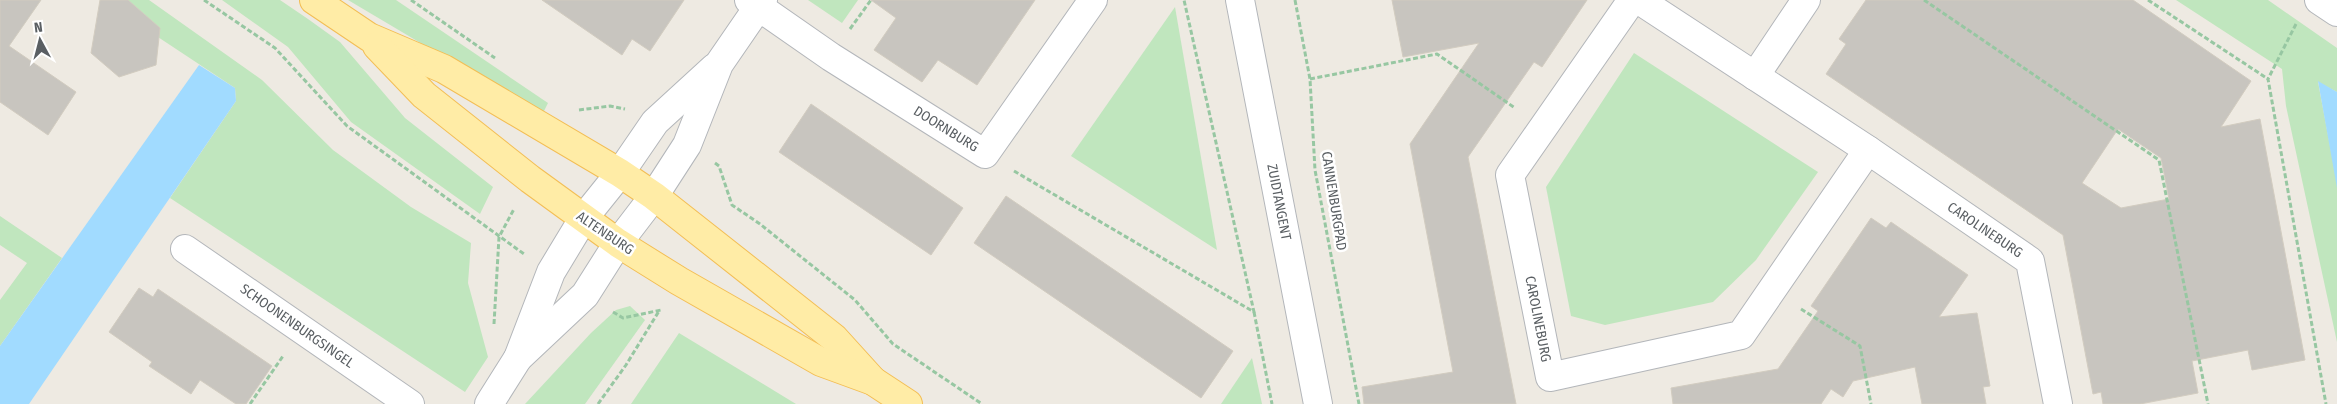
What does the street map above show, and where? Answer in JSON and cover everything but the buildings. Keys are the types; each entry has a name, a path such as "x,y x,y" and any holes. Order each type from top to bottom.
{"main road":[{"name":"ALTENBURG","path":"314,0 369,38 424,95 583,219 618,243 820,362 873,381 908,404"},
{"name":"ALTENBURG","path":"369,38 444,69 620,173 654,196 834,338 873,381"}],"street":[{"name":"DOORNBURG","path":"757,2 832,57 985,154 1093,0"},
{"name":"ZUIDTANGENT","path":"1240,0 1318,404"},
{"name":"CAROLINEBURG","path":"1632,0 1510,175 1550,378 1741,335 1868,150"},
{"name":"CAROLINEBURG","path":"1639,0 1868,150 2030,261 2058,404"},
{"path":"1756,76 1806,0"},
{"path":"518,358 585,295 618,243 654,196 687,145 719,64 757,2"},
{"path":"2309,9 2337,12"},
{"path":"489,404 518,358 551,272 583,219 620,173 655,122 719,64"},
{"name":"SCHOONENBURGSINGEL","path":"185,249 410,404"}],"path":[{"path":"204,0 275,48 347,126 499,237 551,272"},
{"path":"411,0 499,60"},
{"path":"1184,0 1254,312 1272,404"},
{"name":"CANNENBURGPAD","path":"1295,0 1310,79 1316,170 1359,404"},
{"path":"1924,0 2159,160 2208,404"},
{"path":"2148,0 2268,79"},
{"path":"2309,9 2268,79 2326,404"},
{"path":"1310,79 1437,54 1543,127"},
{"path":"578,110 610,106 634,110 655,122"},
{"path":"687,145 719,166 732,205 760,224 855,300 892,344 982,404"},
{"path":"985,154 1254,312"},
{"path":"1772,291 1860,346 1870,404"},
{"path":"585,295 623,318 660,310 668,311"},
{"path":"598,404 626,365 660,310"},
{"path":"250,404 302,329"}],"green space":[{"path":"102,0 149,0 262,80 333,150 411,207 471,243 468,283 488,357 465,392 170,198 236,101 235,88"},
{"path":"222,0 280,0 340,42 405,118 493,187 480,214 351,122 288,47"},
{"path":"348,0 396,0 548,103 542,115"},
{"path":"808,0 858,0 842,23"},
{"path":"2176,0 2268,0 2337,48 2337,92 2318,82 2337,183 2337,342 2286,106 2282,69"},
{"path":"1175,7 1217,250 1071,156"},
{"path":"1634,53 1818,172 1756,260 1713,302 1605,325 1571,316 1546,187"},
{"path":"0,216 62,258 0,346 0,300 27,263 0,245"},
{"path":"630,306 645,320 585,404 525,404 591,333 616,310"},
{"path":"679,333 796,404 631,404"},
{"path":"1252,358 1262,404 1221,404"}],"water":[{"path":"199,65 235,88 236,101 29,404 0,404 0,346"},
{"path":"2318,81 2337,92 2337,188"}]}
